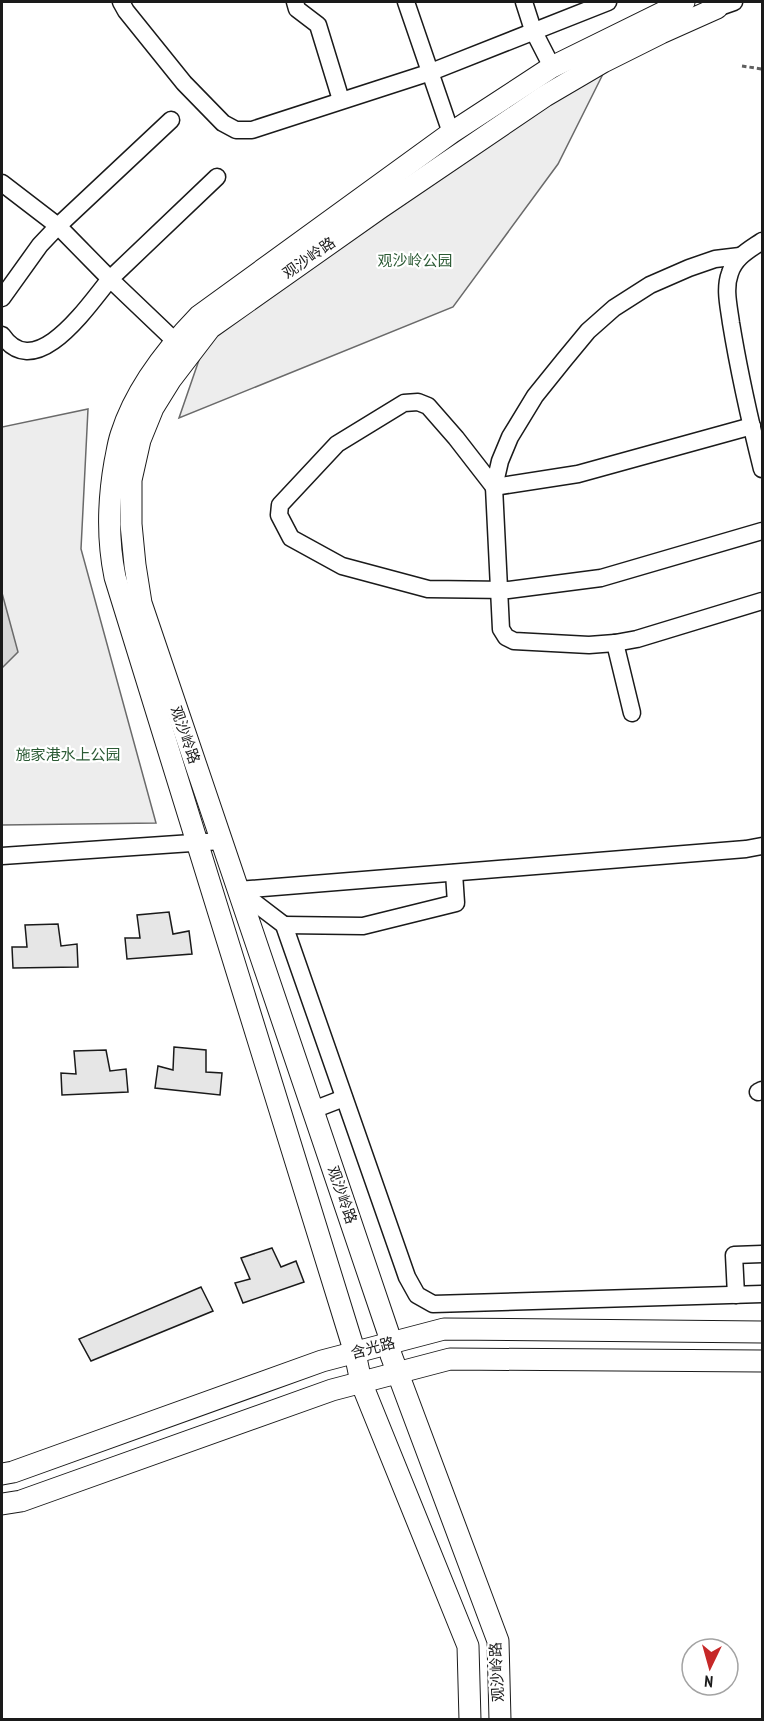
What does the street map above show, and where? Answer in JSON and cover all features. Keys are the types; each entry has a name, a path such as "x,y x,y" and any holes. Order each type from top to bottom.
{"main road":[{"name":"观沙岭路","path":"470,1719 468,1646 361,1382 355,1353 115,578 110,555 108,524 112,478 121,435 135,402 152,372 175,341 199,316 452,133 552,67 673,4"},
{"name":"观沙岭路","path":"500,1719 498,1641 391,1355 388,1332 141,603 131,524 132,480 140,440 153,408 171,379 210,328 545,96 603,62 661,33 726,5"},
{"name":"含光路","path":"2,1474 13,1473 322,1361 444,1329 762,1332"},
{"name":"含光路","path":"2,1504 21,1501 321,1394 450,1359 762,1361"}],"street":[{"path":"121,2 184,83 223,123 236,130 252,130 431,72 608,2"},
{"path":"294,2 297,9 318,25 341,100"},
{"path":"406,2 452,133"},
{"path":"524,2 533,30 552,67"},
{"path":"2,298 40,245 58,226 171,120"},
{"path":"2,335 12,346 21,350 39,350 49,345 64,334 110,279 218,177"},
{"path":"2,183 58,226 175,341"},
{"path":"762,241 740,256 730,273 727,291 734,343 762,469"},
{"path":"740,256 715,259 689,268 650,285 614,308 588,331 535,396 510,437 500,461 494,487 501,629 506,637 514,641 589,645 615,643 637,639 762,601"},
{"path":"494,487 428,406 418,402 404,404 337,444 280,504 279,515 291,538 342,566 428,589 500,590 601,578 762,531"},
{"path":"494,487 578,474 752,426"},
{"path":"615,643 632,713"},
{"path":"2,856 221,841"},
{"path":"238,890 762,846"},
{"path":"284,924 363,926 456,903 454,873"},
{"path":"238,890 284,924 407,1277 417,1295 433,1304 762,1294"},
{"path":"313,1110 344,1098"},
{"path":"736,1295 734,1255 762,1254"}],"path":[{"path":"742,66 762,69"}],"shaded area":[{"name":"观沙岭公园","path":"606,68 558,164 453,307 179,418 210,328"},
{"name":"施家港水上公园","path":"88,409 81,549 156,823 2,825 2,427"},
{"path":"2,593 18,652 2,668"}],"building":[{"path":"169,912 173,934 189,931 192,954 127,959 125,938 140,938 137,915"},
{"path":"58,924 61,946 77,944 78,967 13,968 12,947 27,947 25,925"},
{"path":"174,1047 206,1050 206,1072 222,1073 220,1095 155,1088 158,1066 173,1070"},
{"path":"106,1050 110,1071 126,1069 128,1092 62,1095 61,1073 76,1074 74,1051"},
{"path":"272,1248 281,1267 296,1261 304,1282 243,1303 235,1283 250,1279 241,1258"},
{"path":"201,1287 213,1311 91,1361 79,1339"}]}
